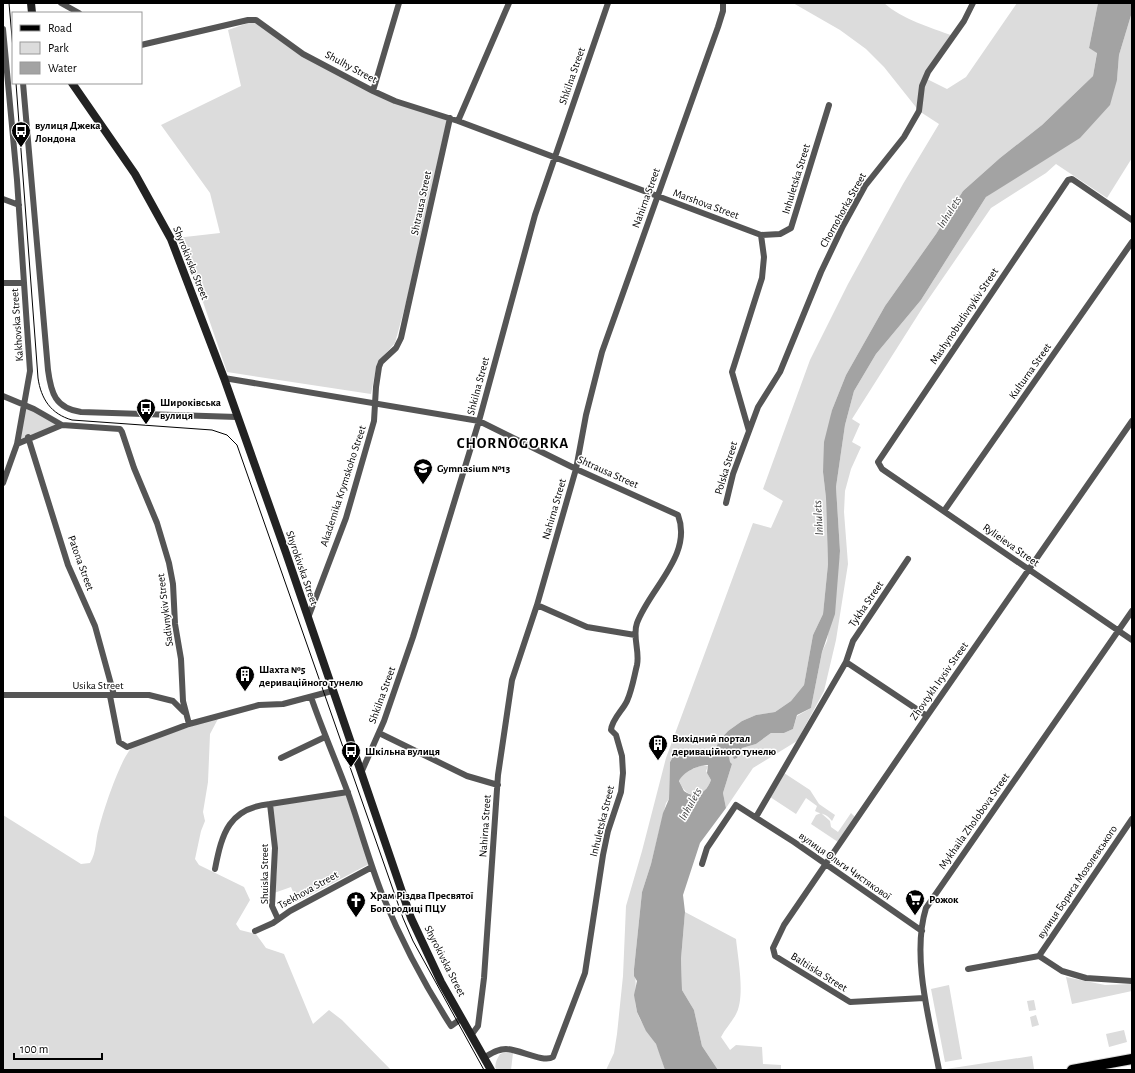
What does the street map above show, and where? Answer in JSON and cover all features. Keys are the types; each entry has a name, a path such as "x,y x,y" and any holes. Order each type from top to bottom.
{"main road":[{"name":"Shyrokivska Street","path":"73,84 135,174 168,233 224,378 411,918 429,958 491,1070"},
{"path":"1072,1070 1132,1059"}],"street":[{"path":"61,3 77,12"},
{"path":"373,91 399,3"},
{"path":"458,121 509,3"},
{"name":"Shkilna Street","path":"361,773 379,734 413,637 479,421 536,215 608,3"},
{"name":"Nahirna Street","path":"472,1034 478,1026 484,978 498,785 512,680 537,605 576,469 586,414 601,356 718,27 723,11 723,3"},
{"name":"Chornohorka Street","path":"746,438 758,407 780,372 821,272 843,226 865,186 904,137 919,111 922,86 928,72 964,21 973,3"},
{"name":"Shulhy Street","path":"142,45 248,20 256,20 303,54 373,91 395,101 450,118 555,156"},
{"name":"Kakhovska Street","path":"3,29 30,371 17,444 3,483"},
{"path":"23,84 47,362 50,386 54,396 61,405 71,411 237,417"},
{"name":"Inhuletska Street","path":"761,235 780,234 791,228 829,105"},
{"name":"Shtrausa Street","path":"376,404 376,387 381,362 396,348 401,338 450,118"},
{"name":"Marshova Street","path":"555,156 657,197 761,235"},
{"name":"Mashynobudivnykiv Street","path":"879,466 878,462 1070,178 1132,220"},
{"path":"3,199 18,205"},
{"path":"749,431 732,372 762,278 764,257 761,235"},
{"name":"Kulturna Street","path":"944,511 1132,242"},
{"path":"3,283 24,283"},
{"name":"Shtrausa Street","path":"224,378 479,421 576,469 674,512"},
{"path":"3,396 24,404 62,425"},
{"name":"Akademika Krymskoho Street","path":"308,618 346,518 374,421 376,404"},
{"name":"Zhovtykh Irysiv Street","path":"775,956 773,948 776,940 826,865 927,716 1132,421"},
{"path":"17,444 28,437 62,425"},
{"name":"Sadivnykiv Street","path":"62,425 120,429 157,523 169,563 173,584 175,624 181,659 183,701 189,724"},
{"name":"Patona Street","path":"28,437 68,565 95,626 114,695"},
{"name":"Polska Street","path":"726,503 733,474 746,438"},
{"name":"Rylieieva Street","path":"879,466 1132,640"},
{"name":"Inhuletska Street","path":"485,1057 504,1049 545,1059 553,1057 585,973 603,855 622,781 622,756 616,735 611,730 612,725 627,700 632,684 638,657 635,635 637,622 648,601 669,572 677,554 681,524 678,515 674,512"},
{"name":"Tykha Street","path":"846,662 853,641 908,559"},
{"path":"537,605 587,627 635,635"},
{"name":"Mykhaila Zholobova Street","path":"939,1070 924,998 921,966 922,931 925,913 929,904 1132,611"},
{"path":"756,817 767,795 846,662 927,716"},
{"path":"107,695 110,696 114,706 119,742 127,747 189,724 259,705 284,704 332,691"},
{"name":"Usika Street","path":"3,695 114,695 162,697 179,705 186,715"},
{"path":"311,697 325,737 348,792 372,867 400,936 430,992 451,1026 462,1018"},
{"path":"379,734 467,776 498,785"},
{"path":"281,758 325,737"},
{"path":"215,869 222,837 232,821 247,809 256,806 348,792"},
{"name":"Shuiska Street","path":"270,804 275,848 272,906 278,919"},
{"name":"вулиця Ольги Чистякової","path":"702,864 707,848 736,805 756,817 922,931"},
{"name":"вулиця Бориса Мозолевського","path":"1039,956 1132,819"},
{"name":"Tsekhova Street","path":"255,931 273,923 372,867"},
{"name":"Baltiiska Street","path":"775,956 850,1002 924,998"},
{"path":"968,969 1039,956 1062,971 1086,978 1132,981"}],"green space":[{"path":"793,3 884,3 908,19 953,36 925,78 947,89 966,77 1017,3 1098,3 1089,48 1097,52 1093,76 1042,125 1000,158 963,191 936,234 885,306 846,375 832,410 823,472 826,498 828,564 823,614 813,635 804,685 791,701 775,712 756,715 742,721 728,731 719,741 714,752 700,750 674,755 670,762 669,799 666,803 651,864 642,892 634,969 636,980 635,1001 637,1012 656,1044 665,1070 606,1070 614,1053 617,1034 623,976 626,906 666,758 753,523 771,528 783,501 763,489 810,360 848,284 903,184 939,124 919,111 884,67 866,49 840,30"},
{"path":"1132,12 1132,158 1107,198 1056,164 1046,173 991,208 923,307 852,419 860,424 852,442 861,447 851,469 845,491 844,512 848,564 836,640 824,691 797,741 753,768 726,808 723,793 732,764 729,756 738,757 742,748 756,744 771,733 784,733 793,729 797,716 811,708 822,652 827,641 840,551 836,487 845,425 854,391 876,354 921,300 986,197 1001,186 1117,80 1119,55"},
{"path":"248,23 256,23 343,76 447,120 407,299 395,343 377,363 371,394 227,372 203,302 176,238 220,233 210,193 161,125 241,86 228,30"},
{"path":"24,404 62,425 17,444"},
{"path":"219,717 210,734 208,782 203,812 205,821 201,831 195,859 199,865 244,887 250,900 236,924 240,930 256,934 266,948 284,954 313,1024 329,1010 342,1020 391,1070 3,1070 3,815 81,864 90,863 94,855 101,820 113,785 128,752 133,746"},
{"path":"703,765 708,766 706,771 711,780 708,786 700,794 695,795 686,792 679,780 686,773"},
{"path":"781,771 810,790 819,804 835,815 832,821 825,815 815,811 817,806 806,798 796,814 767,795"},
{"path":"346,795 369,864 297,902 291,887 274,893 277,861 272,806"},
{"path":"821,813 830,821 831,827 838,832 851,813 855,817 838,842 811,824 816,815"},
{"path":"685,912 736,939 741,989 740,1000 735,1016 721,1037 730,1050 736,1045 762,1047 763,1064 781,1065 781,1070 718,1070 702,1046 694,1010 682,990 681,959"},
{"path":"1066,977 1105,985 1131,984 1132,991 1072,1004"},
{"path":"949,985 962,1059 945,1062 931,989"},
{"path":"1034,1000 1036,1010 1029,1011 1027,1001"},
{"path":"1036,1015 1039,1025 1032,1027 1030,1017"},
{"path":"1124,1030 1127,1042 1109,1047 1106,1034"},
{"path":"506,1052 513,1053 511,1070 496,1070 496,1064 500,1054"},
{"path":"1032,1056 1034,1069 946,1069"}],"water":[{"name":"Inhulets","path":"1098,3 1132,3 1132,12 1119,55 1117,80 1110,105 1080,138 986,197 921,300 876,354 854,391 845,425 836,487 840,551 835,614 822,652 811,708 797,715 793,729 784,733 771,733 756,744 742,748 737,758 734,759 732,755 729,756 732,764 723,793 726,808 700,843 683,895 685,912 681,959 682,990 694,1010 702,1046 718,1070 665,1070 656,1044 646,1031 637,1012 634,995 637,981 634,976 634,969 642,892 651,864 663,813 669,799 670,762 674,755 687,751 714,752 719,741 728,731 742,721 756,715 775,712 791,701 804,685 813,635 823,614 828,564 826,498 823,472 824,442 832,410 846,375 885,306 936,234 963,191 1000,158 1042,125 1093,76 1097,53 1089,48","holes":["708,765 707,773 711,780 704,791 697,795 688,794 684,791 679,781 687,772 695,768"]}],"tram line":[{"path":"9,3 12,38"},
{"path":"16,84 38,378 42,393 48,405 53,410 58,414 72,420 212,430 227,435 237,445 403,918 413,941 484,1070"}],"place":[{"name":"вулиця Джека Лондона","path":"21,148"},
{"name":"Широківська вулиця","path":"146,425"},
{"name":"Gymnasium №13","path":"423,485"},
{"name":"Шахта №5 дериваційного тунелю","path":"245,692"},
{"name":"Вихідний портал дериваційного тунелю","path":"658,761"},
{"name":"Шкільна вулиця","path":"351,768"},
{"name":"Рожок","path":"915,916"},
{"name":"Храм Різдва Пресвятої Богородиці ПЦУ","path":"356,918"}],"district":[{"name":"CHORNOGORKA","path":"513,443"}]}
